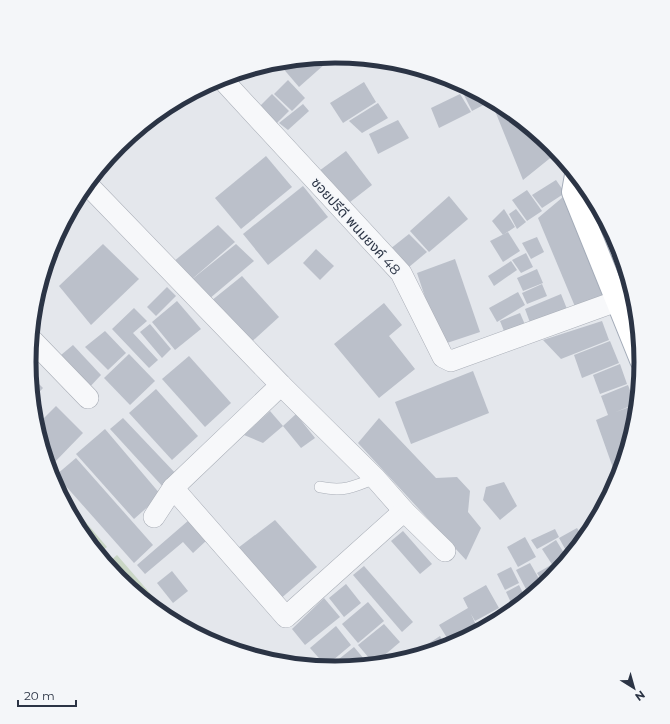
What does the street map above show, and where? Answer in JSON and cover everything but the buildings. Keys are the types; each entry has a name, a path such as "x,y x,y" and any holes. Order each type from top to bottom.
{"main road":[{"path":"575,183 573,192 633,340"},
{"path":"598,221 624,284"}],"street":[{"name":"ซอยปรีดี พนมยงค์ 48","path":"226,84 401,273 443,357 448,360 617,301"},
{"path":"92,189 281,384 375,478 404,511 446,551"},
{"path":"37,345 88,398"},
{"path":"154,518 173,488 281,384"},
{"path":"173,488 286,617 404,511"}],"lane":[{"path":"320,488 334,490 348,489 375,478"}],"green space":[{"path":"76,511 107,547 103,550 86,528"},
{"path":"117,555 159,603 138,587 111,560"}]}
